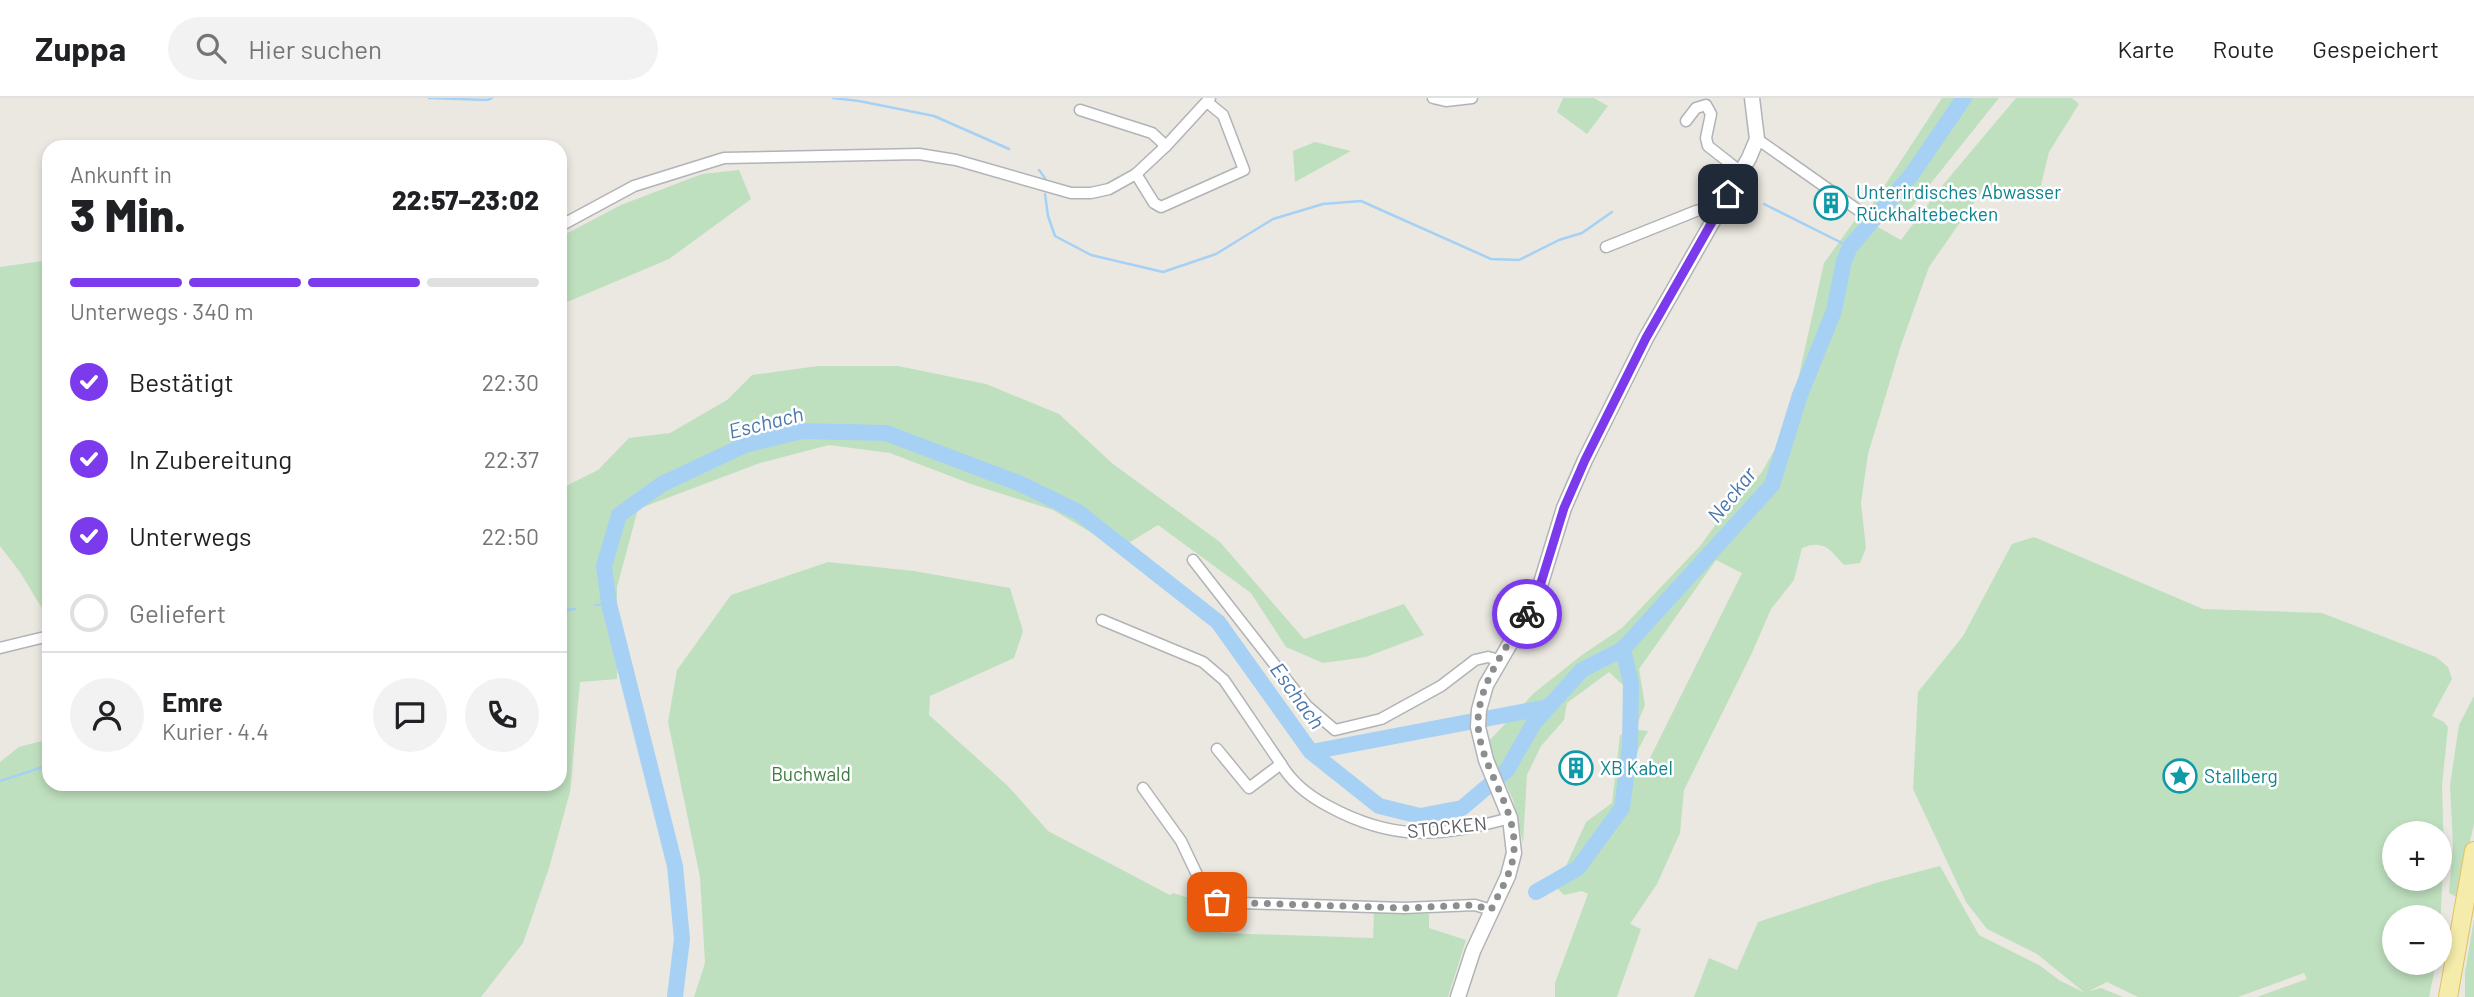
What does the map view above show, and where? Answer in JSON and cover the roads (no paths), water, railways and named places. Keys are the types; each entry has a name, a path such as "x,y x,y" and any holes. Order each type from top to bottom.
{"main road":[{"path":"2448,997 2474,851"}],"street":[{"path":"1433,98 1446,101 1472,98"},
{"path":"1458,997 1473,951 1508,876 1514,853 1510,818 1490,768 1479,717 1486,685 1536,599 1564,508 1585,460 1646,338 1741,172 1756,139 1752,98"},
{"path":"567,222 634,186 724,158 919,154 956,160 1071,193 1091,193 1110,188 1136,174 1208,100 1223,115 1244,170 1161,207 1154,203 1136,174"},
{"path":"1686,121 1696,108 1706,105 1711,114 1706,138 1708,146 1741,172"},
{"path":"1080,110 1152,133 1166,146"},
{"path":"1756,139 1858,210"},
{"path":"1606,247 1696,211 1711,208 1719,210"},
{"path":"1193,560 1307,706 1335,730 1381,719 1441,686 1475,660 1488,657 1499,660"},
{"name":"STOCKEN","path":"1102,620 1203,662 1224,680 1287,776 1311,797 1349,818 1383,830 1413,834 1447,831 1510,818"},
{"path":"0,648 42,638"},
{"path":"1217,749 1249,789 1281,764"},
{"path":"1143,789 1181,841 1210,902 1404,908 1475,905 1491,910"}],"waterway":[{"path":"429,98 492,98"},
{"path":"833,98 934,116 1009,149"},
{"name":"Neckar","path":"1536,892 1578,868 1622,808 1630,746 1631,683 1623,649 1772,485 1800,395 1834,311 1844,261 1850,247 1912,174 1964,98"},
{"path":"1039,170 1045,178"},
{"path":"1045,194 1048,216 1055,236 1091,255 1163,272 1216,254 1273,219 1323,204 1361,201 1491,259 1519,260 1559,240 1582,233 1612,212"},
{"path":"1764,204 1850,247"},
{"name":"Eschach","path":"675,997 682,939 675,866 609,604 604,566 619,515 662,484 745,445 802,431 886,433 1021,484 1078,512 1218,622 1311,752 1379,806 1420,816 1462,808 1507,770 1534,723 1582,670 1623,649"},
{"path":"595,605 609,604"},
{"path":"567,610 575,609"},
{"name":"Eschach","path":"1311,752 1548,707"},
{"path":"0,781 42,767"}],"place":[{"name":"Unterirdisches Abwasser Rückhaltebecken","path":"1831,203"},
{"name":"XB Kabel","path":"1576,768"},
{"name":"Stallberg","path":"2180,776"}],"park label":[{"name":"Buchwald","path":"811,774"}]}
